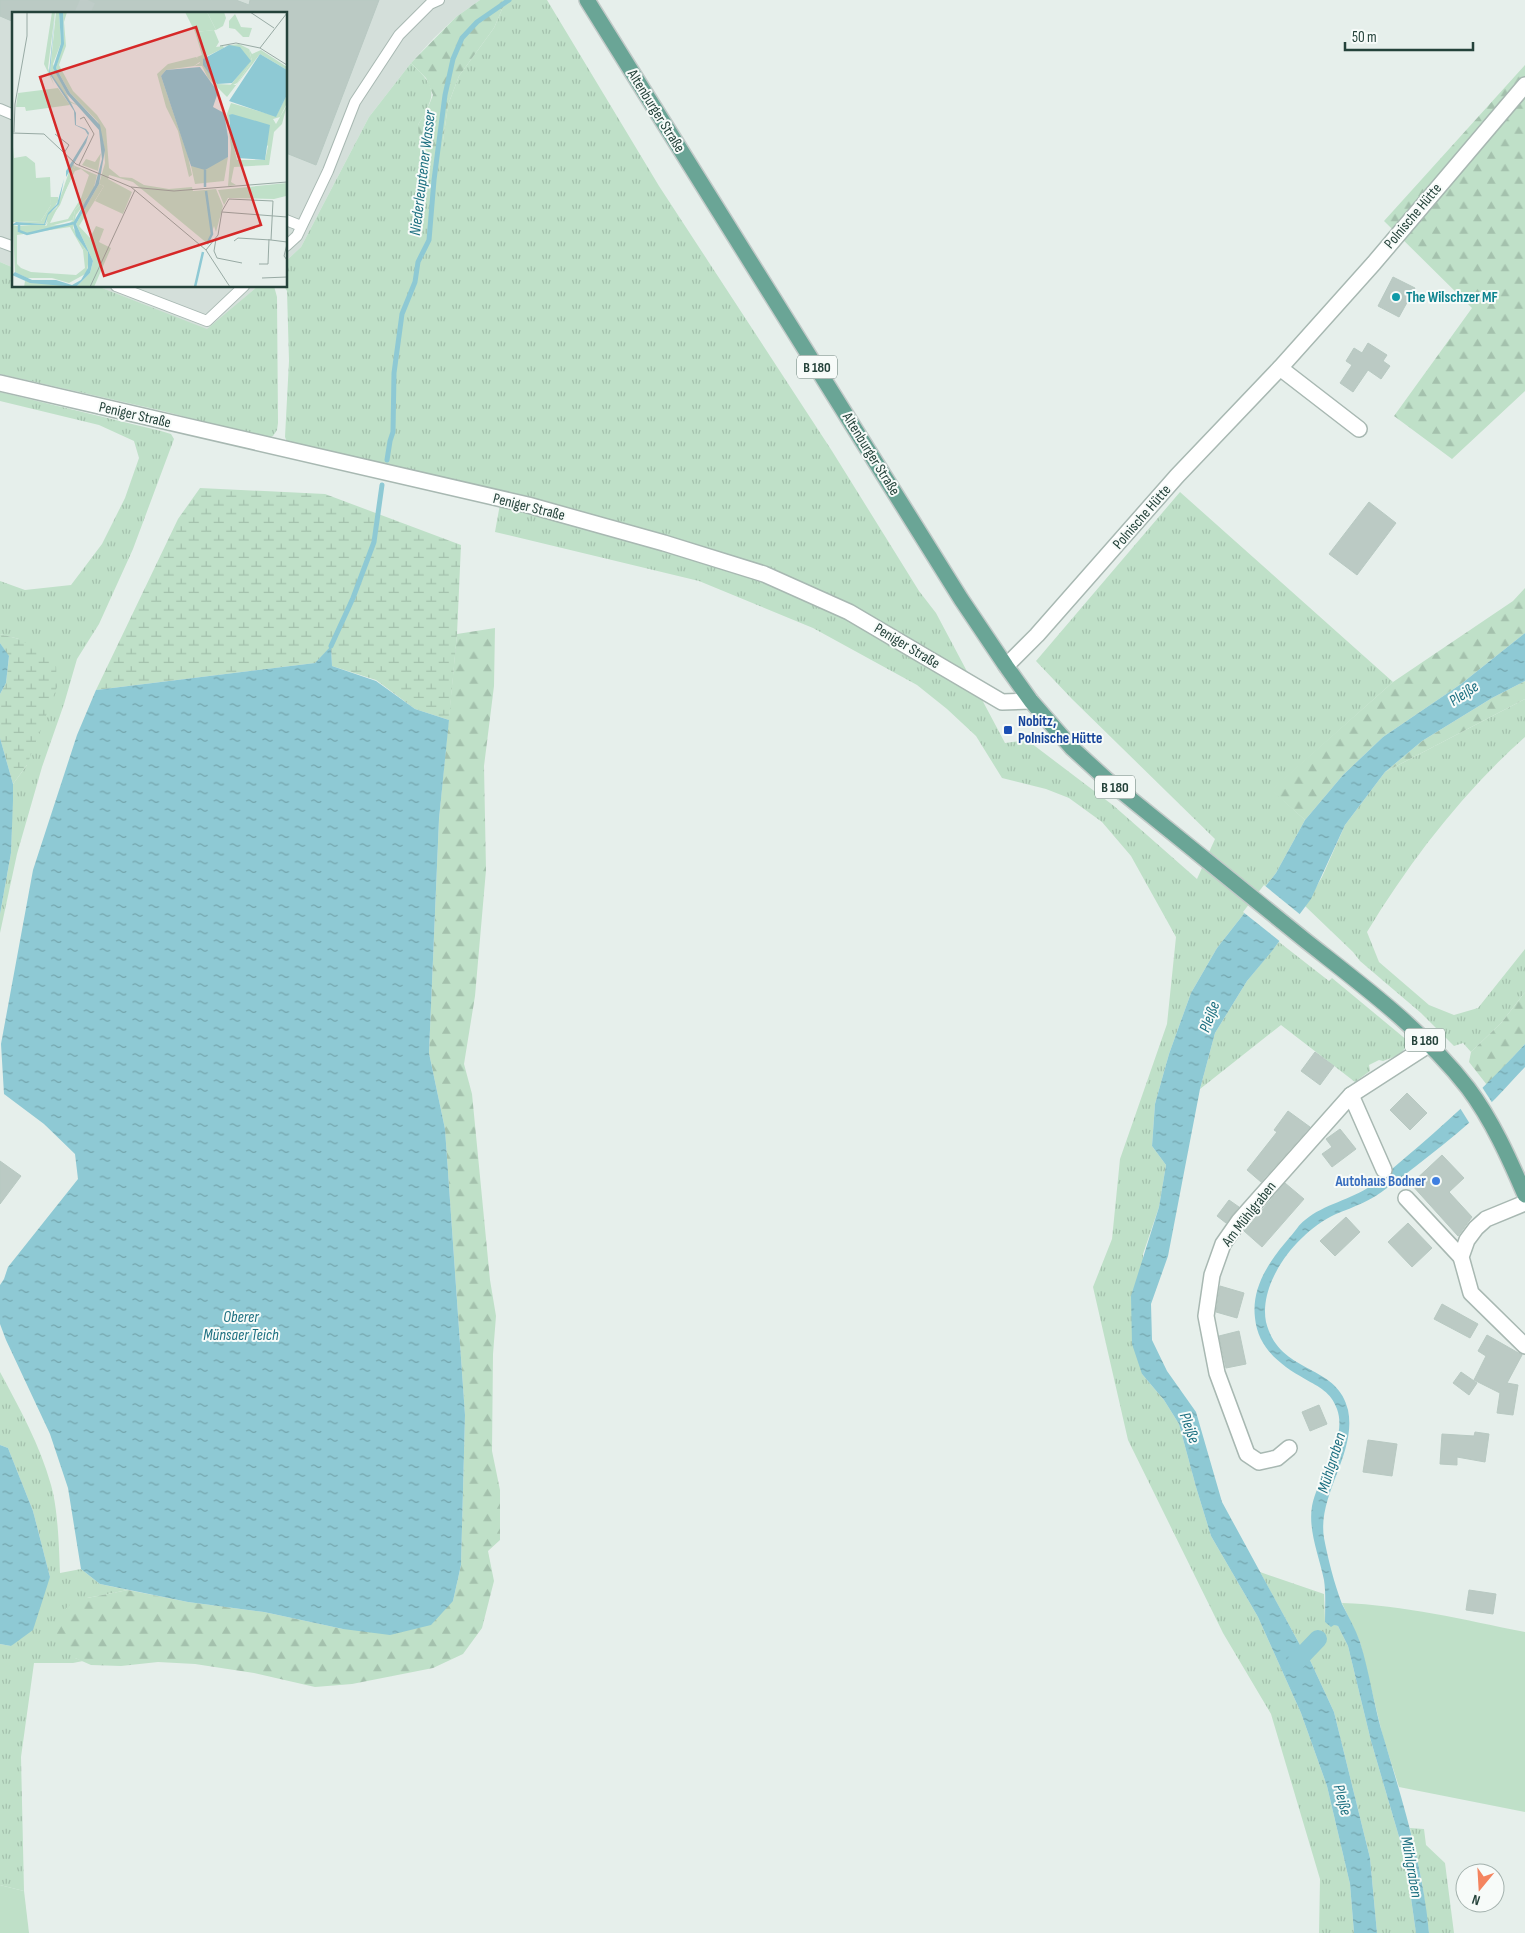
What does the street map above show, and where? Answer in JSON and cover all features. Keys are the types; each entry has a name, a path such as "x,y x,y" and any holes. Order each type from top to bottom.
{"main road":[{"name":"Altenburger Straße","path":"587,0 961,599 1031,701 1072,748 1099,773 1208,863 1375,995 1430,1044"},
{"name":"B 180","path":"1430,1044 1469,1090 1488,1120 1525,1195"}],"street":[{"name":"Polnische Hütte","path":"1006,666 1070,599 1177,476 1280,368 1374,263 1525,85"},
{"path":"1280,368 1359,429"},
{"name":"Peniger Straße","path":"0,383 528,505 664,543 764,574 850,612 1002,702 1031,701"},
{"name":"Am Mühlgraben","path":"1289,1448 1277,1458 1259,1462 1247,1454 1217,1373 1206,1316 1212,1275 1223,1244 1240,1221 1350,1095 1430,1044"},
{"path":"1350,1095 1384,1170"},
{"path":"1406,1198 1461,1257 1470,1293 1525,1346"},
{"path":"1461,1257 1467,1240 1486,1218 1525,1203"}],"lane":[{"path":"288,244 297,236 328,170 355,102 399,35 433,1"},
{"path":"0,109 12,113"},
{"path":"288,221 301,226"},
{"path":"0,242 12,246"},
{"path":"121,288 207,321 242,288"}],"shaded area":[{"path":"0,0 480,0 456,17 434,38 411,63 369,117 301,247 288,259 288,12 12,12 12,267 0,262"},
{"path":"102,288 256,288 207,330"}],"green space":[{"path":"480,0 506,0 494,28 459,76 448,105 442,148 431,148 419,139 418,125 433,95 426,78 411,63 456,17"},
{"path":"506,0 547,0 659,186 832,451 919,591 936,613 1005,743 1027,740 1114,806 1197,879 1215,839 1072,699 1036,661 1180,492 1393,682 1272,790 1305,820 1276,873 1217,948 1191,993 1169,1054 1155,1104 1152,1146 1166,1165 1159,1207 1143,1254 1142,1374 1164,1400 1179,1424 1211,1536 1258,1617 1301,1713 1327,1786 1350,1884 1354,1933 1319,1933 1320,1879 1271,1714 1223,1633 1128,1440 1093,1287 1112,1239 1120,1159 1167,1024 1176,937 1131,856 1102,822 1069,798 1046,789 1002,778 976,736 917,685 813,628 699,581 495,532 502,493 287,442 285,437 289,361 287,291 285,288 288,288 288,259 301,247 369,117 411,63 426,79 431,92 431,99 418,125 442,148 448,105 459,76 494,28"},
{"path":"1525,65 1525,391 1452,459 1394,416 1472,308 1384,221"},
{"path":"0,262 12,267 12,288 102,288 207,329 256,288 275,288 277,297 278,423 277,430 273,436 267,438 163,411 0,374"},
{"path":"0,392 161,431 171,434 174,439 133,549 99,624 77,659 64,704 42,767 17,854 0,933 0,914 11,853 13,784 27,765 19,639 0,634 0,581 25,590 71,585 102,544 125,498 139,458 134,441 99,425 0,401"},
{"path":"200,488 325,494 461,545 457,634 449,720 415,709 376,680 332,666 331,647 315,663 96,690 178,519"},
{"path":"1525,588 1525,633 1461,684 1383,737 1343,775 1305,820 1271,790 1393,682 1513,601"},
{"path":"495,628 494,686 484,766 486,870 475,996 464,1064 472,1094 490,1280 496,1316 493,1354 492,1451 500,1490 500,1540 488,1551 494,1581 482,1628 463,1654 433,1668 352,1684 315,1687 254,1673 195,1664 158,1662 121,1666 91,1665 75,1658 56,1638 53,1628 57,1616 72,1603 128,1590 188,1602 264,1612 343,1629 453,1601 461,1565 465,1415 445,1129 429,1053 439,819 457,634"},
{"path":"0,634 19,639 47,655 56,665 57,687 27,765 13,784 0,738 0,694 6,683 9,657 0,643"},
{"path":"1525,681 1525,699 1385,772 1422,741 1492,698"},
{"path":"1525,699 1525,737 1480,781 1439,828 1401,879 1367,932 1379,962 1429,1005 1454,1015 1478,1008 1525,949 1525,992 1502,1022 1471,1052 1463,1043 1454,1046 1421,1013 1360,961 1305,906 1322,877 1345,825 1385,772"},
{"path":"1279,942 1329,981 1332,978 1408,1041 1407,1045 1402,1052 1395,1056 1369,1065 1370,1071 1355,1082 1281,1025 1200,1089 1215,1033 1247,981"},
{"path":"1525,992 1525,1044 1487,1085 1469,1062 1471,1052 1502,1022"},
{"path":"0,1372 35,1441 51,1485 57,1517 60,1573 81,1569 100,1584 128,1590 87,1598 75,1658 83,1661 73,1663 34,1663 21,1757 24,1891 0,1885 0,1644 11,1646 50,1577 33,1511 8,1448 0,1445"},
{"path":"1260,1572 1324,1594 1325,1622 1338,1626 1348,1646 1371,1741 1402,1847 1416,1933 1377,1933 1370,1858 1334,1712 1309,1658 1323,1644 1322,1639 1316,1634 1309,1641 1300,1645"},
{"path":"1342,1603 1411,1610 1525,1632 1525,1812 1399,1787 1383,1737 1360,1642"},
{"path":"1410,1828 1424,1829 1426,1845 1445,1863 1454,1933 1429,1933 1422,1882"},
{"path":"0,1885 24,1891 29,1933 0,1933"}],"water":[{"name":"Pleiße","path":"1525,633 1525,681 1492,698 1422,741 1385,772 1345,825 1311,899 1247,981 1215,1033 1200,1089 1168,1256 1151,1304 1152,1340 1167,1371 1196,1412 1222,1502 1300,1645 1309,1658 1334,1712 1370,1858 1377,1933 1354,1933 1350,1884 1327,1786 1301,1713 1258,1617 1211,1536 1179,1424 1164,1400 1142,1374 1132,1344 1131,1296 1159,1207 1166,1165 1152,1146 1155,1104 1169,1054 1191,993 1217,948 1276,873 1305,820 1343,775 1383,737 1461,684"},
{"path":"0,643 9,656 6,683 0,694"},
{"name":"Oberer Münsaer Teich","path":"331,646 332,666 376,681 415,709 449,720 439,819 429,1053 445,1129 465,1415 461,1565 453,1601 431,1625 390,1635 343,1629 264,1612 188,1602 100,1584 81,1569 68,1488 50,1434 0,1324 0,1285 8,1267 78,1179 75,1154 44,1124 4,1094 1,1044 33,870 77,735 96,690 315,663"},
{"path":"0,738 13,784 13,801 11,853 0,914"},
{"name":"Mühlgraben","path":"1525,1044 1525,1067 1471,1121 1381,1192 1363,1203 1326,1219 1300,1240 1285,1257 1274,1276 1269,1287 1265,1305 1266,1322 1273,1339 1283,1352 1333,1384 1342,1395 1348,1410 1347,1442 1326,1506 1323,1522 1324,1538 1339,1596 1360,1642 1367,1666 1381,1727 1417,1859 1429,1933 1416,1933 1402,1847 1371,1741 1348,1646 1338,1626 1334,1625 1331,1627 1325,1622 1324,1580 1311,1525 1311,1515 1315,1494 1331,1458 1339,1433 1337,1409 1331,1398 1324,1391 1287,1368 1266,1347 1257,1329 1255,1318 1256,1295 1259,1284 1276,1254 1303,1222 1321,1210 1372,1185 1460,1109"},
{"path":"0,1445 8,1448 33,1511 50,1577 33,1630 11,1646 0,1644"}],"pier":[{"path":"1264,885 1302,916 1282,943 1243,912"},
{"path":"1482,1087 1493,1104 1470,1124 1460,1108"}],"building":[{"path":"0,0 236,0 249,5 250,0 379,0 316,165 288,154 288,12 12,12 12,21 0,16"},
{"name":"The Wilschzer MF","path":"1393,277 1415,288 1399,317 1378,306"},
{"path":"1368,343 1387,355 1383,361 1390,366 1381,379 1368,370 1353,392 1340,383 1352,365 1346,361 1354,348 1362,353"},
{"path":"1369,502 1396,523 1357,575 1329,554"},
{"path":"1315,1052 1334,1066 1320,1085 1301,1071"},
{"path":"1407,1093 1427,1113 1410,1130 1390,1110"},
{"path":"1288,1111 1310,1127 1261,1182 1247,1170 1277,1132 1274,1130"},
{"path":"1340,1129 1356,1149 1332,1167 1322,1154 1332,1147 1326,1139"},
{"path":"1442,1155 1464,1178 1449,1192 1472,1217 1458,1236 1411,1184"},
{"path":"0,1161 21,1176 0,1204"},
{"path":"1285,1183 1304,1199 1262,1247 1244,1231"},
{"path":"1229,1200 1239,1207 1226,1223 1217,1216"},
{"path":"1346,1217 1360,1232 1335,1256 1320,1241"},
{"path":"1408,1223 1432,1248 1412,1267 1388,1242"},
{"path":"1220,1286 1244,1293 1237,1318 1216,1312"},
{"path":"1442,1304 1478,1324 1470,1338 1434,1319"},
{"path":"1239,1331 1246,1364 1226,1368 1219,1336"},
{"path":"1487,1335 1522,1355 1507,1383 1518,1385 1513,1415 1497,1413 1500,1393 1474,1380 1486,1356 1478,1351"},
{"path":"1461,1372 1477,1383 1469,1395 1453,1383"},
{"path":"1319,1405 1327,1424 1310,1431 1302,1412"},
{"path":"1475,1432 1489,1434 1485,1462 1457,1457 1457,1465 1440,1464 1442,1434 1474,1436"},
{"path":"1368,1440 1397,1444 1392,1476 1363,1472"},
{"path":"1469,1590 1496,1594 1493,1614 1466,1610"}],"waterway":[{"name":"Niederleuptener Wasser","path":"387,460 393,432 394,373 402,314 415,282 418,262 429,240 434,180 445,95 453,59 462,38 477,22 509,0"},
{"name":"Niederleuptener Wasser","path":"331,646 353,598 374,542 382,485"},
{"path":"1296,1662 1318,1639"}],"tunnel":[{"path":"83,12 88,0"}],"place":[{"name":"The Wilschzer MF","path":"1396,297"},
{"name":"Nobitz, Polnische Hütte","path":"1008,730"},
{"name":"Autohaus Bodner","path":"1436,1181"}]}
